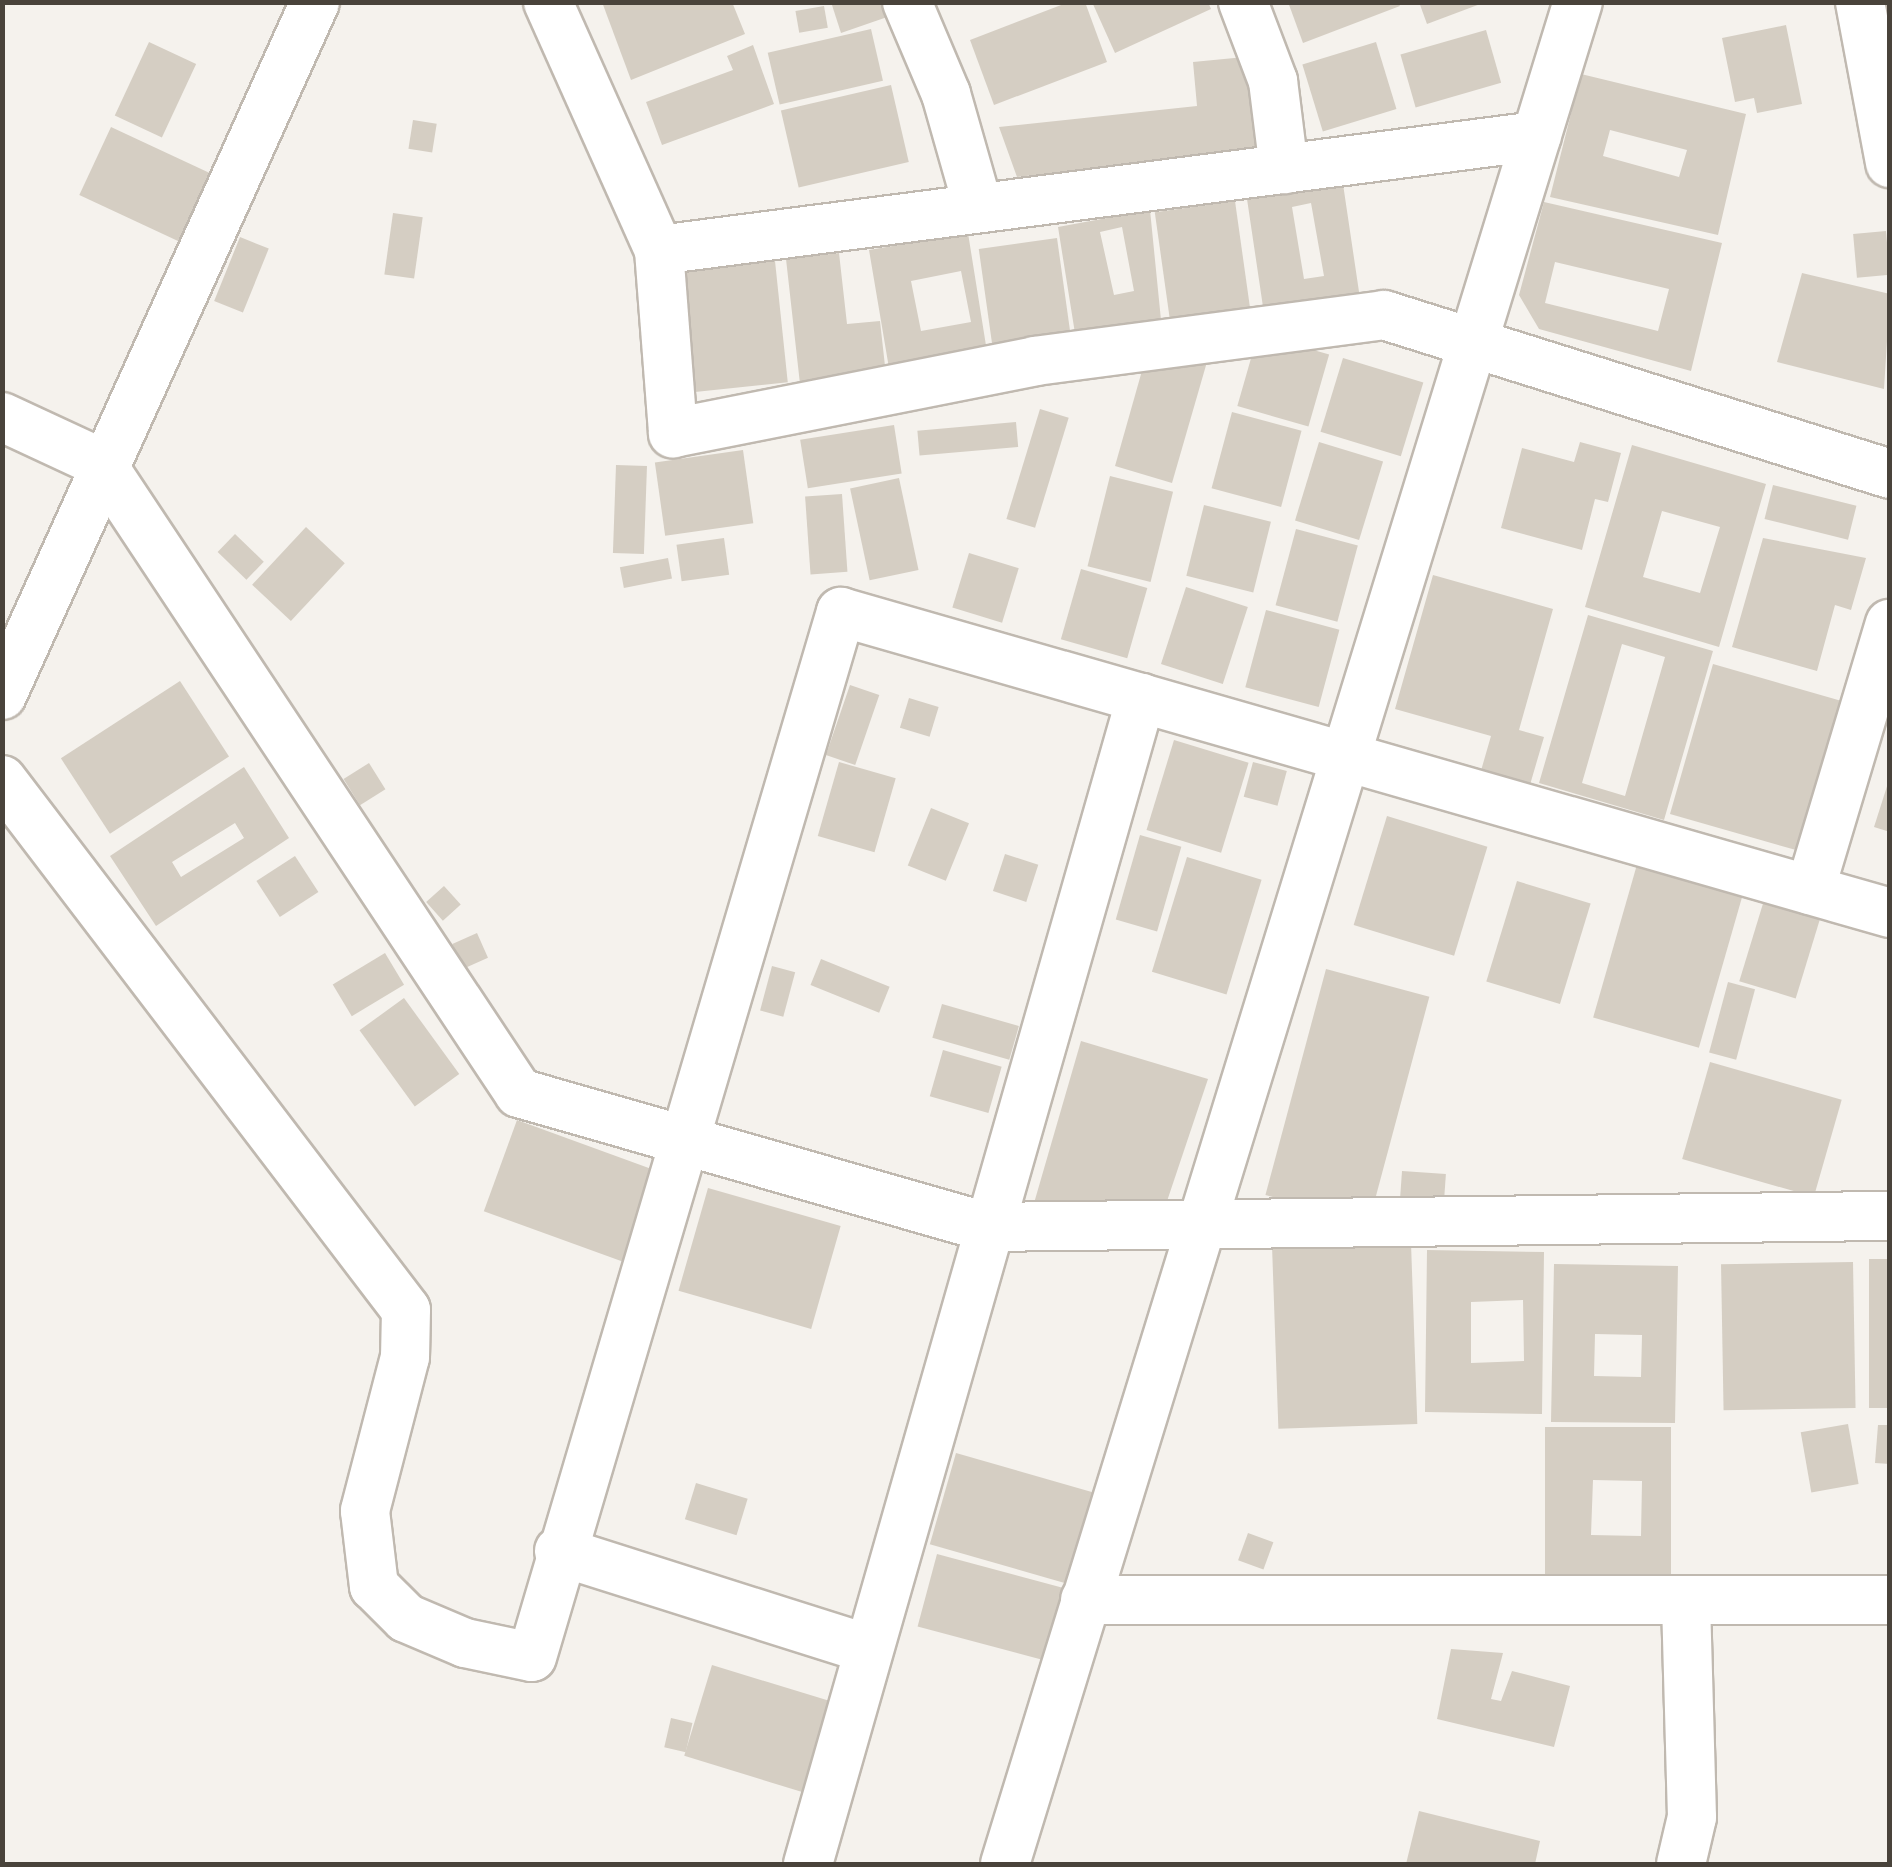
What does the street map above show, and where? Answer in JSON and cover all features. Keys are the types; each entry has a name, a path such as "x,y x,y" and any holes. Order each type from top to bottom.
{"street":[{"path":"2,695 72,552 102,464 315,2"},
{"path":"548,2 659,250 672,432 1035,361 1384,314 1471,346 1890,474"},
{"path":"907,2 946,94 978,206"},
{"path":"1243,2 1273,81 1284,169"},
{"path":"1005,1864 1198,1225 1578,2"},
{"path":"1860,2 1890,164"},
{"path":"659,250 1537,136"},
{"path":"2,417 102,464 519,1093 985,1227 1890,1216"},
{"path":"2,780 406,1310 404,1356 366,1511 374,1586 406,1618 465,1643 532,1657 560,1551 842,612 1890,913"},
{"path":"1810,890 1890,624"},
{"path":"808,1864 985,1227 1141,698"},
{"path":"560,1551 868,1649"},
{"path":"1085,1600 1890,1600"},
{"path":"1681,1864 1692,1816 1686,1600"}],"building":[{"path":"602,2 732,2 745,34 631,80"},
{"path":"831,2 888,2 893,15 841,33"},
{"path":"1069,2 1085,2 1107,62 994,105 970,40"},
{"path":"1092,2 1208,2 1211,9 1115,53"},
{"path":"1288,2 1398,2 1400,6 1303,43"},
{"path":"1419,2 1483,2 1483,3 1427,24"},
{"path":"824,6 828,28 799,33 795,11"},
{"path":"1786,25 1802,104 1757,113 1754,98 1735,102 1722,38"},
{"path":"871,29 883,81 780,104 768,53"},
{"path":"1486,30 1501,83 1416,107 1400,55"},
{"path":"149,42 196,64 162,137 115,115"},
{"path":"1376,42 1396,109 1323,131 1302,65"},
{"path":"753,45 774,104 662,145 646,102 733,70 727,56"},
{"path":"1255,56 1265,150 1017,177 999,127 1197,106 1193,62"},
{"path":"1581,74 1746,114 1718,235 1550,197","holes":["1610,130 1687,150 1679,177 1603,156"]},
{"path":"891,85 909,162 799,187 781,110"},
{"path":"413,120 437,124 432,152 408,149"},
{"path":"111,127 228,182 196,249 79,195"},
{"path":"1343,184 1362,312 1266,327 1247,199","holes":["1311,203 1324,276 1304,279 1292,207"]},
{"path":"1235,201 1253,327 1172,338 1155,212"},
{"path":"1544,202 1722,243 1691,371 1539,329 1519,295","holes":["1555,262 1669,289 1658,331 1545,303"]},
{"path":"1150,210 1163,340 1078,352 1058,227","holes":["1122,227 1134,291 1114,295 1100,232"]},
{"path":"393,213 423,217 414,279 384,274"},
{"path":"1886,231 1890,275 1857,278 1853,234"},
{"path":"968,233 988,358 890,374 869,250","holes":["961,271 971,322 921,331 911,281"]},
{"path":"240,237 269,249 243,313 214,301"},
{"path":"1057,238 1071,341 993,352 979,249"},
{"path":"839,253 847,324 880,321 886,375 800,384 786,259"},
{"path":"775,261 788,382 678,394 666,272"},
{"path":"1802,273 1890,294 1884,389 1777,362"},
{"path":"1258,334 1329,354 1308,426 1237,406"},
{"path":"1211,348 1172,483 1115,466 1147,353"},
{"path":"1343,358 1423,383 1401,456 1320,432"},
{"path":"1040,409 1069,418 1035,528 1006,519"},
{"path":"1232,412 1302,431 1281,507 1212,488"},
{"path":"1016,422 1018,447 920,456 917,431"},
{"path":"894,425 902,473 808,488 800,440"},
{"path":"1319,442 1383,462 1359,540 1295,520"},
{"path":"1580,442 1621,453 1608,502 1595,499 1582,550 1501,528 1522,448 1574,462"},
{"path":"1632,445 1766,484 1719,647 1585,607","holes":["1662,511 1720,527 1700,593 1643,577"]},
{"path":"743,450 753,523 665,536 655,462"},
{"path":"616,465 647,466 644,554 613,553"},
{"path":"1110,476 1173,492 1151,582 1088,566"},
{"path":"899,478 919,570 870,580 850,488"},
{"path":"1773,485 1856,506 1848,540 1765,519"},
{"path":"842,494 847,572 811,574 805,497"},
{"path":"1204,505 1271,522 1253,593 1186,576"},
{"path":"306,527 345,563 291,621 252,585"},
{"path":"1296,529 1358,546 1337,622 1276,605"},
{"path":"235,534 264,562 246,580 218,552"},
{"path":"724,538 729,575 682,581 676,545"},
{"path":"1763,538 1866,558 1851,610 1835,605 1817,671 1732,647"},
{"path":"969,553 1019,568 1002,623 952,608"},
{"path":"668,558 672,579 624,588 620,567"},
{"path":"1081,569 1147,588 1127,658 1061,639"},
{"path":"1433,575 1553,609 1519,730 1544,737 1527,795 1478,781 1491,736 1395,709"},
{"path":"1186,587 1248,607 1223,684 1161,664"},
{"path":"1266,610 1339,630 1319,707 1245,687"},
{"path":"1588,615 1713,651 1664,820 1539,783","holes":["1622,644 1665,657 1625,796 1582,783"]},
{"path":"1713,664 1840,700 1797,850 1670,814"},
{"path":"180,681 229,756 110,834 61,758"},
{"path":"850,685 879,695 855,765 826,755"},
{"path":"909,698 939,707 930,737 900,728"},
{"path":"1174,740 1249,763 1221,853 1147,830"},
{"path":"839,762 896,778 874,852 818,836"},
{"path":"1253,762 1287,771 1277,806 1244,797"},
{"path":"369,763 385,789 360,805 344,779"},
{"path":"244,767 289,838 156,926 110,856","holes":["235,823 244,838 181,877 172,862"]},
{"path":"1890,780 1890,832 1874,827"},
{"path":"931,808 969,823 946,881 908,865"},
{"path":"1387,816 1487,847 1454,956 1354,925"},
{"path":"1140,835 1181,847 1157,931 1116,920"},
{"path":"1005,854 1038,865 1026,902 993,891"},
{"path":"1640,854 1746,884 1699,1048 1593,1017"},
{"path":"295,856 318,892 280,917 256,881"},
{"path":"1187,857 1262,880 1227,995 1152,972"},
{"path":"1517,881 1591,904 1560,1004 1486,981"},
{"path":"444,886 461,905 443,921 426,902"},
{"path":"1765,897 1821,914 1796,998 1739,981"},
{"path":"477,933 488,958 463,969 452,944"},
{"path":"385,953 404,985 352,1016 333,984"},
{"path":"821,959 890,987 879,1013 811,985"},
{"path":"772,966 795,972 783,1017 760,1010"},
{"path":"1326,969 1429,997 1369,1223 1265,1195"},
{"path":"1728,982 1755,989 1736,1060 1709,1053"},
{"path":"404,998 459,1074 415,1106 360,1030"},
{"path":"942,1004 1019,1026 1009,1060 932,1038"},
{"path":"1081,1041 1208,1079 1159,1225 1032,1210"},
{"path":"943,1050 1002,1067 988,1113 930,1096"},
{"path":"1710,1062 1842,1100 1814,1197 1682,1159"},
{"path":"517,1120 665,1174 631,1265 484,1211"},
{"path":"1402,1171 1446,1174 1444,1203 1400,1200"},
{"path":"708,1188 841,1226 811,1329 679,1291"},
{"path":"1411,1243 1417,1424 1278,1429 1272,1248"},
{"path":"1427,1250 1544,1252 1542,1414 1425,1412","holes":["1523,1300 1524,1361 1471,1363 1471,1302"]},
{"path":"1869,1259 1890,1259 1890,1408 1869,1408"},
{"path":"1853,1262 1856,1408 1724,1410 1721,1264"},
{"path":"1554,1264 1678,1266 1675,1423 1551,1422","holes":["1595,1334 1642,1335 1641,1377 1594,1376"]},
{"path":"1848,1424 1859,1484 1811,1492 1801,1432"},
{"path":"1878,1425 1890,1425 1890,1464 1875,1463"},
{"path":"1545,1427 1671,1427 1671,1574 1545,1574","holes":["1593,1480 1642,1481 1641,1536 1591,1535"]},
{"path":"956,1453 1093,1492 1067,1584 930,1544"},
{"path":"696,1483 748,1499 737,1535 685,1519"},
{"path":"1248,1533 1273,1542 1263,1569 1238,1560"},
{"path":"937,1554 1063,1588 1043,1660 918,1626"},
{"path":"1451,1649 1503,1653 1491,1699 1501,1701 1512,1671 1570,1686 1554,1747 1437,1719"},
{"path":"712,1665 843,1705 815,1796 684,1756"},
{"path":"671,1718 692,1723 686,1752 664,1747"},
{"path":"1419,1811 1540,1841 1535,1864 1406,1864"}]}
